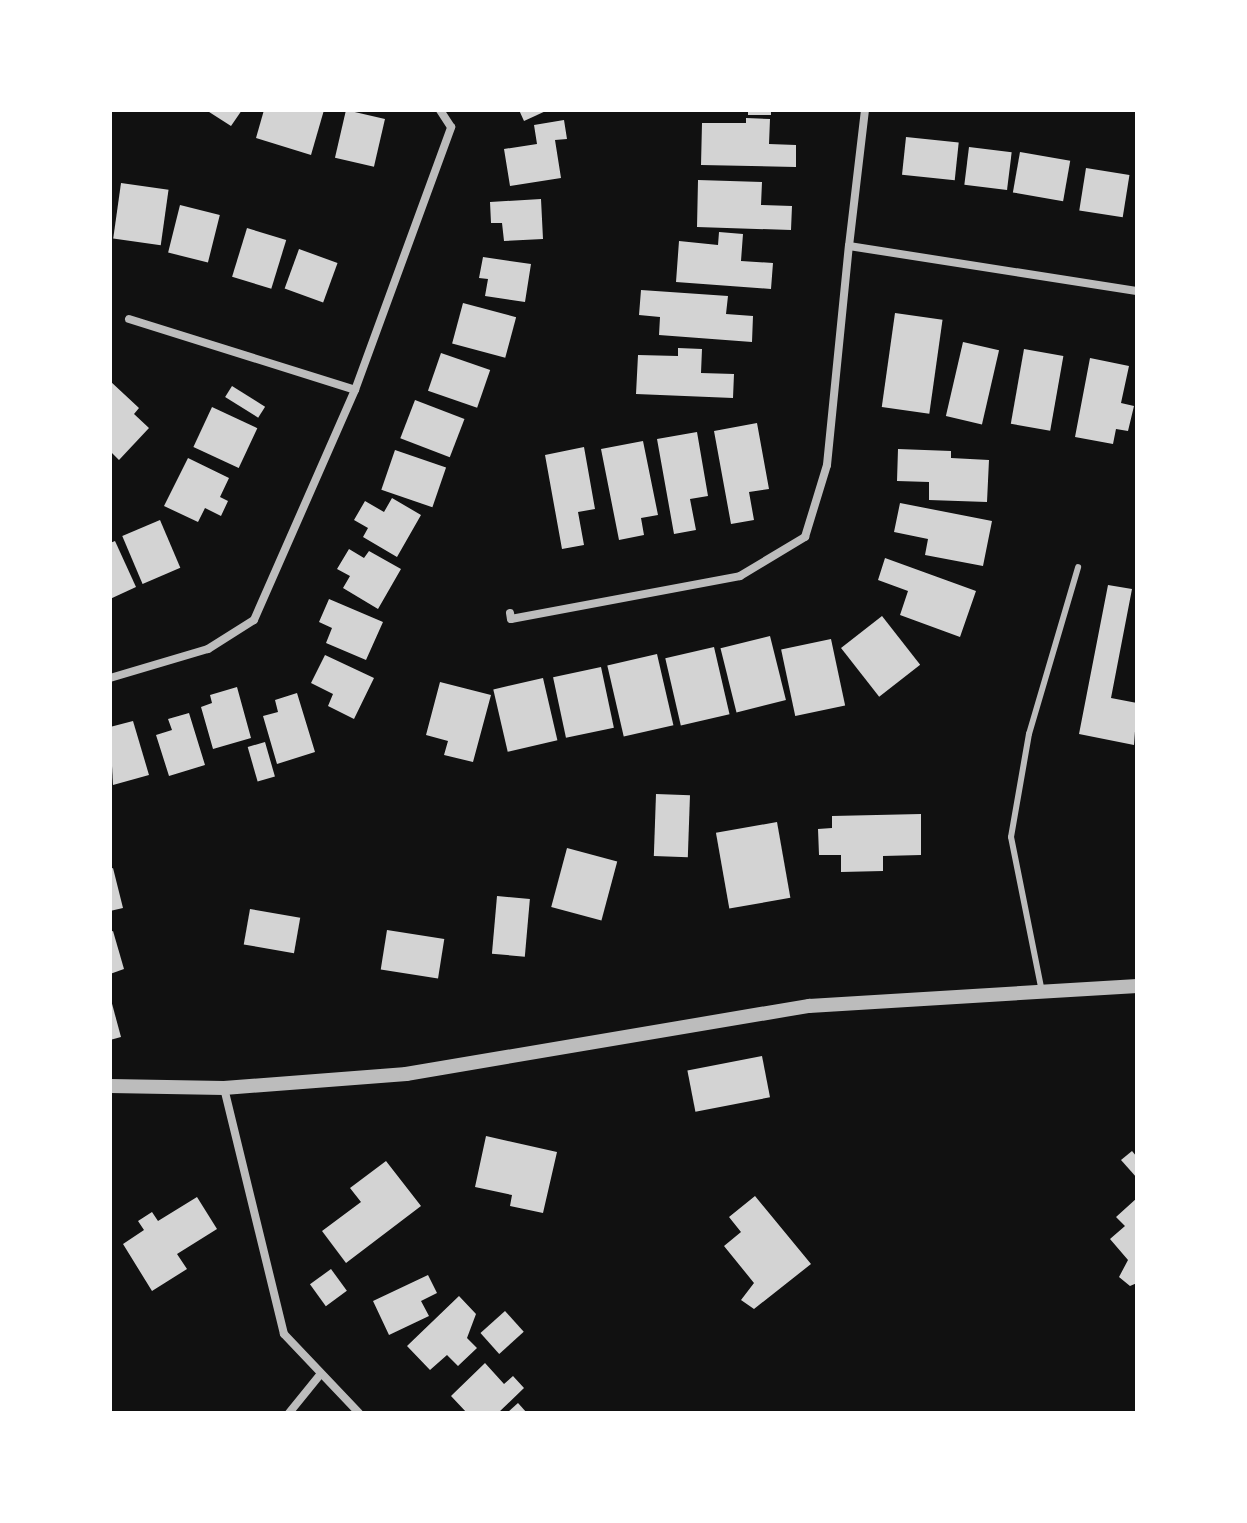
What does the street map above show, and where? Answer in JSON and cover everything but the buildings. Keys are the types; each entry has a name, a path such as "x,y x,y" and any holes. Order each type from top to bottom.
{"street":[{"path":"110,678 208,649 254,620 355,390 451,127 440,110"},
{"path":"510,613 511,619 740,576 805,537 827,465 865,110"},
{"path":"849,246 1137,291"},
{"path":"129,319 355,390"},
{"path":"110,1086 224,1088 406,1074 809,1006 1137,986"},
{"path":"224,1088 284,1334 319,1376 359,1413"},
{"path":"289,1413 319,1376"}],"lane":[{"path":"1042,992 1011,837 1029,734 1078,567"}]}
